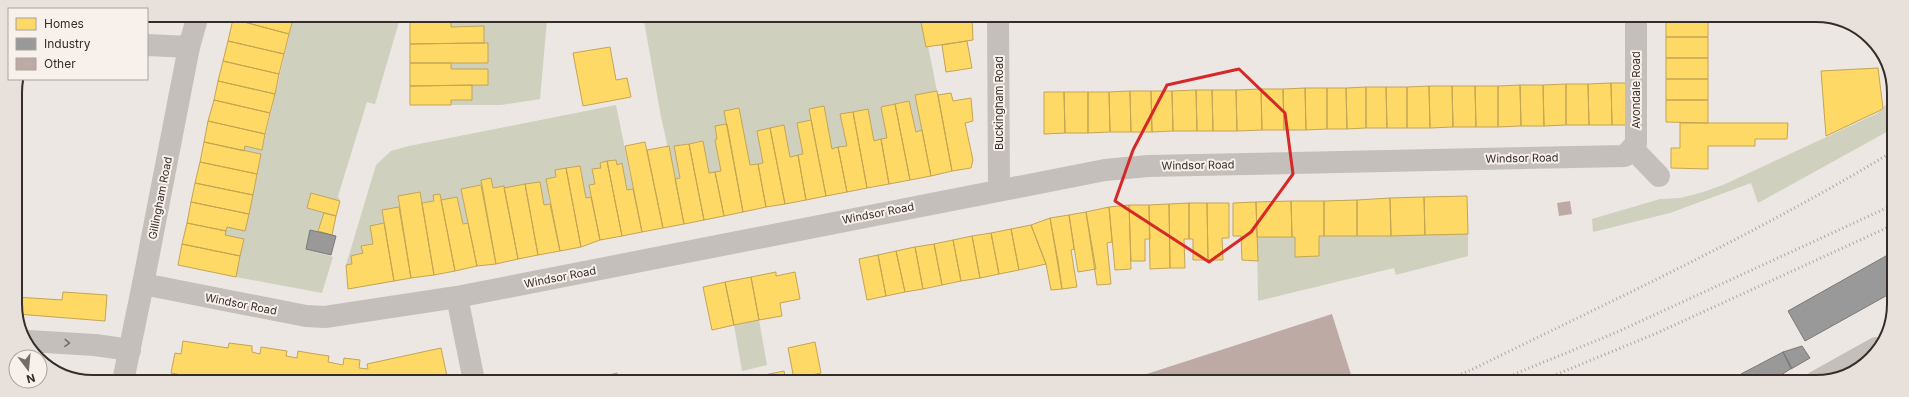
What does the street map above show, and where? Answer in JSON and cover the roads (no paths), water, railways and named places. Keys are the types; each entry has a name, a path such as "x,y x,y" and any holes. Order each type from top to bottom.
{"street":[{"name":"Gillingham Road","path":"124,375 189,47 196,22"},
{"name":"Buckingham Road","path":"998,22 999,189"},
{"name":"Avondale Road","path":"1626,152 1636,143 1636,22"},
{"path":"148,45 189,47"},
{"path":"1626,152 1659,176"},
{"name":"Windsor Road","path":"143,284 314,317 325,317 457,297 999,189 1105,170 1148,166 1626,152"},
{"path":"457,297 473,375"},
{"path":"32,341 95,345 130,350"},
{"path":"1830,374 1867,353"}],"railway":[{"path":"1459,375 1737,239 1887,155"},
{"path":"1512,375 1615,333 1887,208"},
{"path":"1555,375 1657,333 1887,228"}]}
